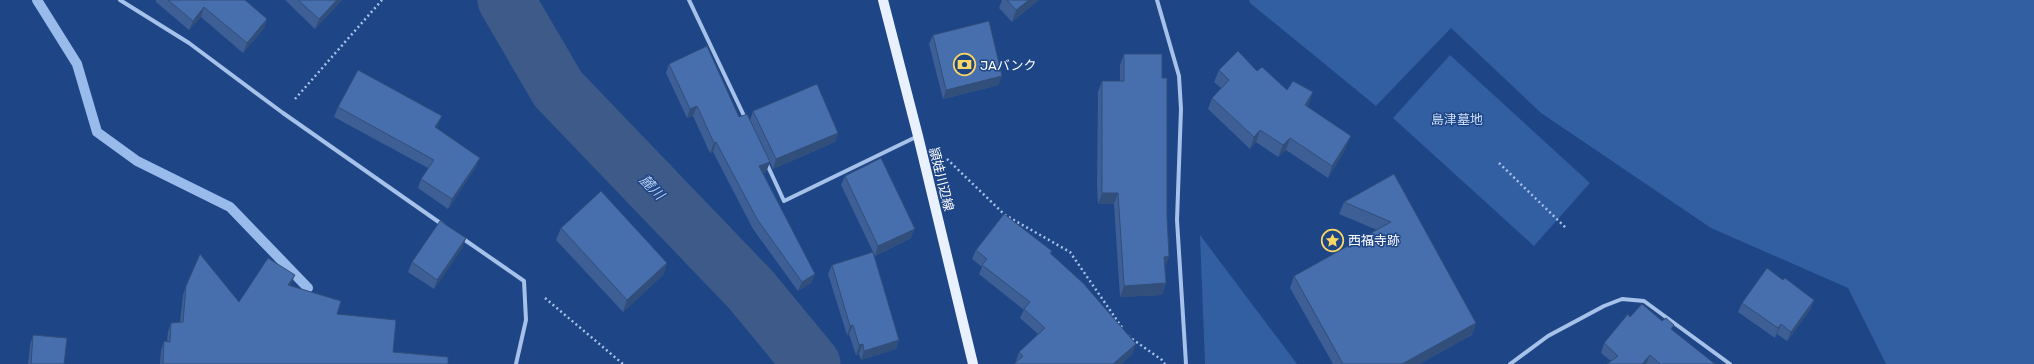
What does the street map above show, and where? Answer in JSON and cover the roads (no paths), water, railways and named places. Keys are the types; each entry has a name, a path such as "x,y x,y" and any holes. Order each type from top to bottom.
{"main road":[{"name":"頴娃川辺線","path":"883,0 918,136 973,364"}],"street":[{"path":"120,0 189,43 283,113 446,227"},
{"path":"689,0 747,122"},
{"path":"1157,0 1179,76 1181,109 1178,220 1186,364"},
{"path":"764,158 784,201 918,136"},
{"path":"459,236 524,281 526,320 516,364"},
{"path":"1510,364 1548,336 1604,306 1622,299 1644,301 1730,364"}],"waterway":[{"path":"37,0 77,64 97,132 137,161 230,207 308,288"},
{"name":"麓川","path":"506,0 558,89 751,290 812,364"}],"place":[{"name":"JAバンク","path":"964,65"},
{"name":"西福寺跡","path":"1332,240"}],"park label":[{"name":"島津墓地","path":"1457,119"}]}
